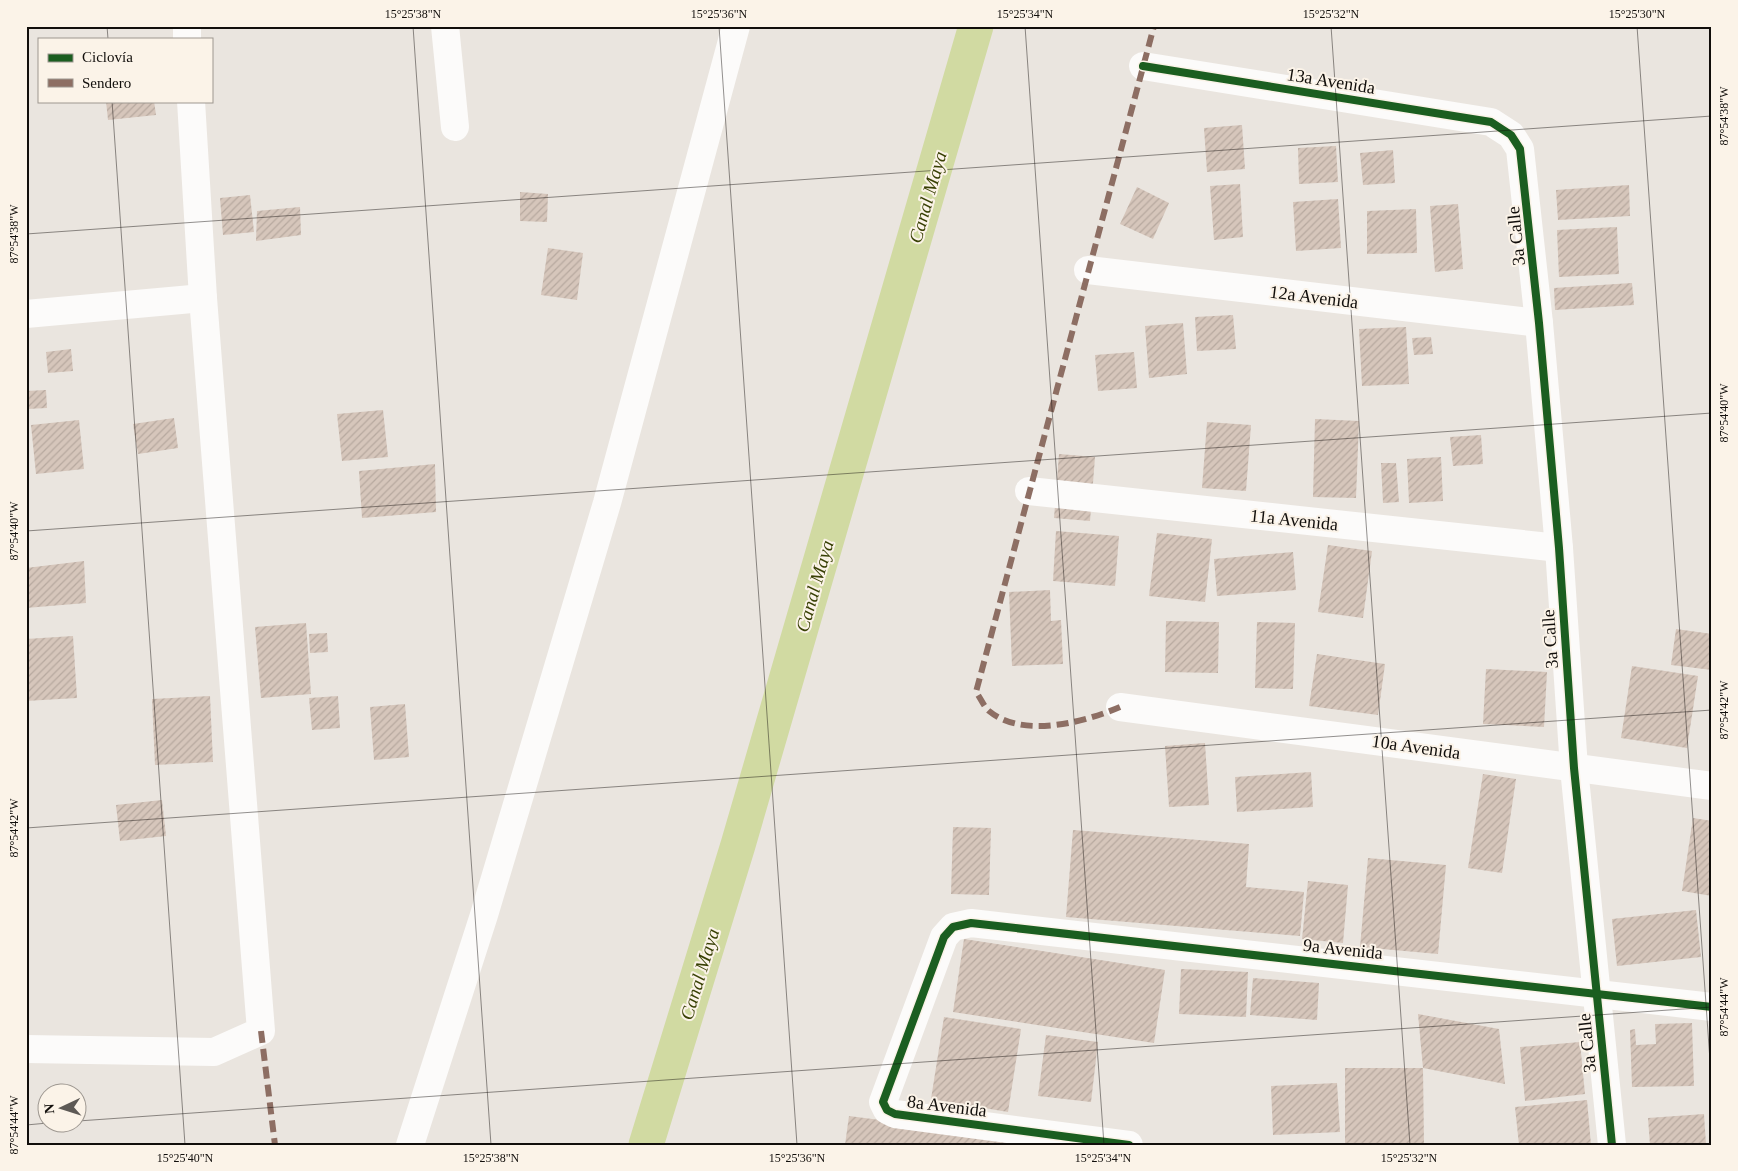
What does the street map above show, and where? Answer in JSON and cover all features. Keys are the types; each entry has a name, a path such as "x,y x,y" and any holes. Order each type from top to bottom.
{"street":[{"path":"445,26 455,128"},
{"path":"410,1145 487,906 607,503 736,26"},
{"name":"13a Avenida","path":"1143,66 1491,122 1511,135"},
{"path":"26,1050 214,1052 261,1031 203,298 191,102"},
{"name":"3a Calle","path":"1511,135 1520,149 1526,187 1559,548 1574,768 1612,1145"},
{"name":"12a Avenida","path":"1088,270 1539,323"},
{"path":"26,314 203,298"},
{"name":"11a Avenida","path":"1029,491 1559,548"},
{"name":"10a Avenida","path":"1120,707 1712,786"},
{"name":"9a Avenida","path":"971,923 1712,1007"},
{"name":"8a Avenida","path":"971,923 953,927 944,937 883,1102 887,1110 895,1114 1129,1145"}],"building":[{"path":"106,102 154,102 156,115 108,120"},
{"path":"1242,125 1245,169 1207,172 1204,128"},
{"path":"1336,146 1338,182 1299,184 1298,148"},
{"path":"1393,150 1395,183 1363,185 1360,153"},
{"path":"1240,184 1243,237 1214,240 1210,186"},
{"path":"1629,185 1630,216 1558,220 1556,190"},
{"path":"1137,187 1169,203 1153,239 1120,224"},
{"path":"520,192 548,194 547,222 520,221"},
{"path":"250,195 254,232 223,235 220,198"},
{"path":"1338,199 1341,248 1296,251 1293,202"},
{"path":"1458,204 1463,269 1435,272 1430,206"},
{"path":"300,207 301,235 256,241 257,211"},
{"path":"1416,209 1417,253 1367,254 1367,211"},
{"path":"1617,227 1619,274 1559,277 1557,230"},
{"path":"548,248 583,253 577,300 541,295"},
{"path":"1632,283 1634,305 1555,310 1554,288"},
{"path":"1233,315 1236,349 1197,351 1195,317"},
{"path":"1183,323 1187,374 1149,378 1145,326"},
{"path":"1406,327 1409,384 1362,386 1359,329"},
{"path":"1431,337 1433,354 1414,355 1412,338"},
{"path":"71,349 73,371 48,373 46,352"},
{"path":"1134,352 1137,388 1098,391 1095,355"},
{"path":"46,390 47,408 27,409 26,391"},
{"path":"383,410 388,457 342,461 337,414"},
{"path":"174,418 178,448 138,454 133,424"},
{"path":"1315,419 1359,421 1356,498 1313,497"},
{"path":"79,420 84,469 36,474 31,425"},
{"path":"1207,422 1251,425 1246,491 1202,488"},
{"path":"1481,435 1483,464 1453,466 1450,437"},
{"path":"1059,454 1095,457 1090,521 1054,518"},
{"path":"1441,457 1443,501 1409,503 1407,459"},
{"path":"1381,463 1396,463 1399,502 1383,503"},
{"path":"435,464 436,512 362,518 359,471"},
{"path":"1056,531 1119,536 1115,586 1053,581"},
{"path":"1157,533 1212,539 1205,602 1149,596"},
{"path":"1328,545 1372,551 1363,618 1318,612"},
{"path":"1293,552 1296,590 1217,596 1214,559"},
{"path":"84,561 86,603 26,608 26,568"},
{"path":"1050,590 1051,621 1061,620 1063,664 1012,666 1009,592"},
{"path":"1166,621 1219,622 1218,673 1165,672"},
{"path":"1257,622 1295,623 1293,689 1255,688"},
{"path":"306,623 311,694 261,698 255,627"},
{"path":"1676,629 1712,634 1712,670 1671,665"},
{"path":"327,633 328,652 310,653 309,634"},
{"path":"73,636 77,698 26,701 26,639"},
{"path":"1317,654 1385,664 1378,715 1309,706"},
{"path":"1632,666 1698,676 1687,748 1621,738"},
{"path":"1486,669 1547,672 1544,727 1483,724"},
{"path":"210,696 213,762 155,765 152,699"},
{"path":"338,696 340,728 312,730 309,698"},
{"path":"405,704 409,757 374,760 370,707"},
{"path":"1205,743 1209,805 1169,807 1165,746"},
{"path":"1311,772 1313,807 1237,812 1235,777"},
{"path":"1483,774 1516,779 1502,873 1468,868"},
{"path":"162,800 166,836 120,841 116,805"},
{"path":"1693,818 1712,821 1712,896 1682,891"},
{"path":"953,827 991,828 989,895 951,894"},
{"path":"1073,830 1249,844 1246,887 1304,892 1300,936 1066,917"},
{"path":"1368,858 1446,865 1438,954 1360,947"},
{"path":"1308,881 1348,885 1343,943 1302,939"},
{"path":"1696,910 1701,957 1617,966 1612,919"},
{"path":"964,939 1165,970 1154,1043 953,1012"},
{"path":"1181,969 1248,972 1246,1017 1179,1014"},
{"path":"1253,978 1319,983 1317,1020 1250,1015"},
{"path":"1418,1014 1499,1029 1505,1084 1423,1068"},
{"path":"944,1017 1021,1029 1008,1112 931,1099"},
{"path":"1692,1023 1694,1086 1632,1087 1630,1030 1635,1029 1636,1045 1656,1044 1655,1024"},
{"path":"1046,1035 1098,1042 1091,1102 1038,1096"},
{"path":"1580,1042 1585,1094 1525,1101 1520,1047"},
{"path":"1345,1068 1423,1068 1424,1145 1345,1145"},
{"path":"1337,1083 1340,1132 1273,1135 1271,1086"},
{"path":"1587,1100 1591,1145 1519,1145 1515,1107"},
{"path":"1704,1114 1706,1145 1650,1145 1648,1118"},
{"path":"849,1116 1028,1139 1027,1145 845,1145"}],"waterway":[{"name":"Canal Maya","path":"646,1145 738,845 976,26"}],"marked path":[{"path":"1120,707 1090,718 1054,725 1036,726 1019,724 1003,719 989,711 976,692 1154,26"},
{"path":"261,1031 275,1145"}],"cycle path":[{"path":"1143,66 1491,122 1511,135 1520,149 1539,323 1559,548 1574,768 1612,1145"},
{"path":"1129,1145 895,1114 887,1110 883,1102 944,937 953,927 971,923 1712,1007"}]}
